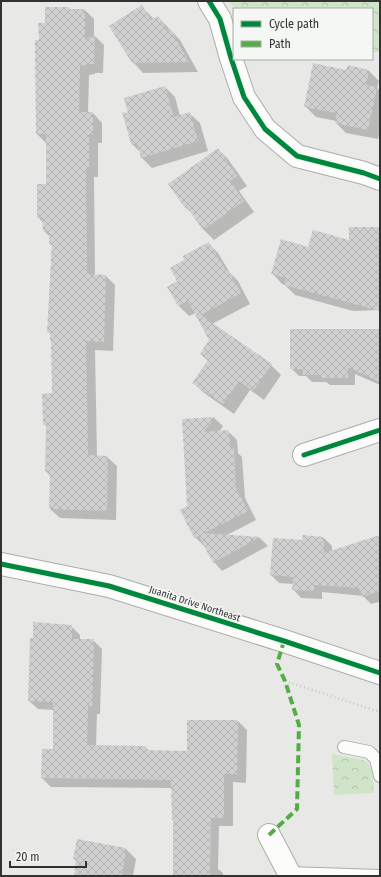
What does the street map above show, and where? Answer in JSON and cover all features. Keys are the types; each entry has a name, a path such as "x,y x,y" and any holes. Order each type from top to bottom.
{"street":[{"path":"209,1 220,19 244,97 265,129 297,156 364,173 380,179"},
{"path":"304,455 380,430"},
{"name":"Juanita Drive Northeast","path":"1,564 109,586 380,673"},
{"path":"269,835 289,875"}],"lane":[{"path":"344,747 369,752 376,759 380,776"},
{"path":"289,875 380,876"}],"path":[{"path":"285,681 380,712"}],"green space":[{"path":"228,1 380,1 380,52 373,52 373,8 235,8"},
{"path":"332,754 367,762 371,769 374,793 334,795"}],"building":[{"path":"142,5 151,20 158,16 167,30 170,29 189,62 132,63 109,26"},
{"path":"45,7 85,9 85,40 95,34 94,64 80,66 79,112 93,112 93,134 89,134 89,168 86,168 87,274 106,275 104,342 86,341 88,455 108,456 107,511 49,509 50,472 45,472 46,425 43,425 42,394 52,393 51,340 50,332 47,332 52,244 49,245 49,231 43,231 42,218 37,218 37,184 46,184 46,134 36,134 35,40 39,40 38,23 45,23"},
{"path":"313,63 346,70 348,65 369,70 366,85 377,87 368,130 335,123 337,113 304,107"},
{"path":"165,86 174,117 190,112 198,141 141,158 137,143 131,144 122,112 128,113 124,98"},
{"path":"218,148 237,176 230,181 244,201 203,230 168,184"},
{"path":"349,227 379,227 380,311 284,285 286,278 271,274 281,239 308,247 313,230 349,240"},
{"path":"209,242 226,271 228,270 241,293 201,315 272,364 253,391 239,381 223,404 192,383 208,360 200,354 209,340 188,301 178,306 167,287 177,281 170,268 184,260 183,256"},
{"path":"290,329 380,329 380,382 348,367 348,378 321,378 322,375 303,375 303,369 290,369"},
{"path":"215,417 204,432 229,430 230,448 234,447 236,488 248,511 204,533 260,537 213,563 199,536 194,538 180,510 187,506 182,419"},
{"path":"303,535 324,537 324,553 380,535 380,591 362,597 359,588 314,585 314,591 292,590 293,577 270,575 273,538 302,540"},
{"path":"33,622 72,625 72,639 94,639 92,706 88,706 87,745 146,746 146,750 187,751 187,720 238,720 237,774 224,774 224,818 211,818 210,876 173,876 171,780 41,778 42,749 53,749 53,702 28,701 30,638 33,638"},
{"path":"77,839 126,848 122,876 74,876 76,859 73,859"}],"marked path":[{"path":"269,835 297,809 299,725 285,681 277,664 284,641"}],"cycle path":[{"path":"209,1 220,19 244,97 265,129 297,156 364,173 380,179"},
{"path":"304,455 380,430"},
{"path":"1,564 109,586 380,673"}]}
